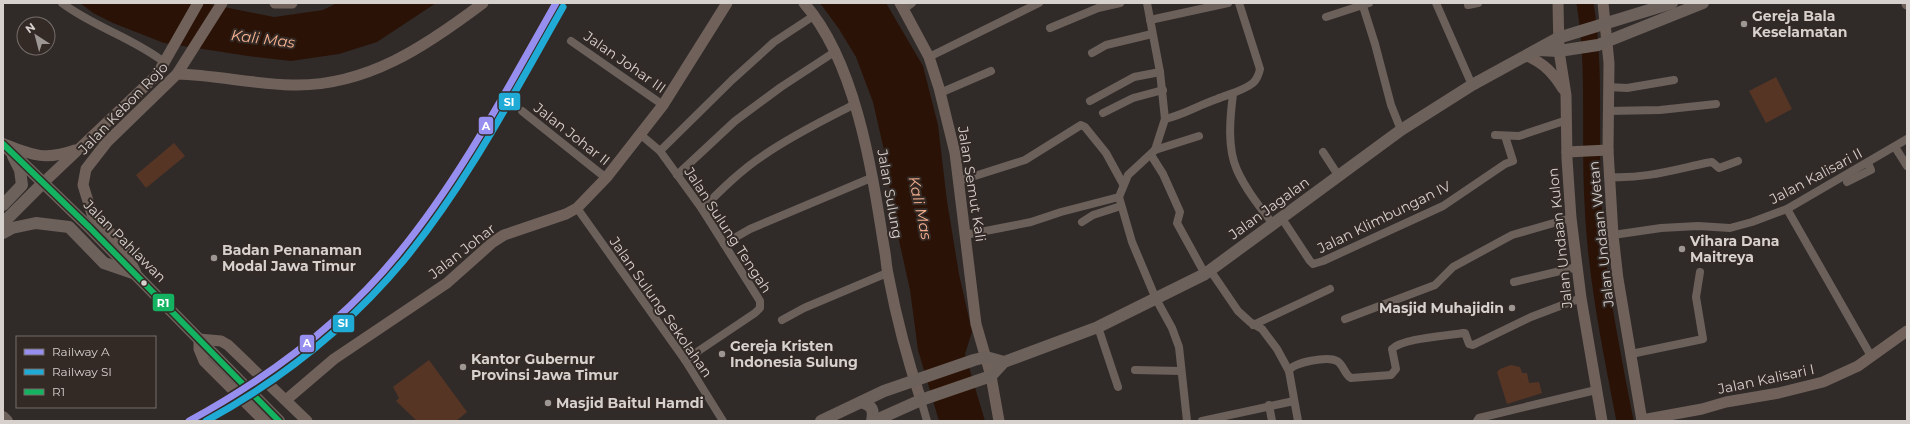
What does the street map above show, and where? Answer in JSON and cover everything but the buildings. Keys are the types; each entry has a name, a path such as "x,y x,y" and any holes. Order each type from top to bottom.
{"main road":[{"name":"Jalan Jagalan","path":"992,376 1004,362 1098,327 1207,272 1401,130 1472,85 1558,38 1672,3"},
{"path":"1533,53 1559,51 1602,44 1703,3"},
{"path":"3,204 19,189 22,181 20,170 5,146"},
{"name":"Jalan Pahlawan","path":"5,146 44,182 137,275 279,421"},
{"name":"Jalan Kebon Rojo","path":"3,223 44,182"},
{"path":"3,233 12,228 36,223 69,227 104,263 137,275"},
{"path":"821,421 861,402 919,379 980,358 1004,362"},
{"path":"861,402 870,405 872,409 873,421 925,398 992,376"},
{"path":"3,417 7,421"}],"street":[{"path":"62,3 80,16 166,59"},
{"name":"Jalan Kebon Rojo","path":"44,182 157,75 198,3"},
{"name":"Jalan Kebon Rojo","path":"137,275 123,246 92,214 84,192 84,176 90,163 107,142 177,74 222,3"},
{"path":"275,3 292,3"},
{"path":"177,74 292,85 336,82 365,75 405,57 447,30 483,3"},
{"name":"Jalan Johar","path":"286,400 334,359 447,283 493,242 504,236 566,214 577,208 606,178 663,105 727,3"},
{"name":"Jalan Sulung","path":"804,3 814,15 836,51 854,104 865,140 887,273 925,398"},
{"path":"929,57 1039,3"},
{"path":"1050,28 1098,8 1120,3"},
{"path":"1147,3 1163,90 1165,119 1153,152 1180,212 1177,223 1207,272 1238,311 1253,325 1262,329 1277,349 1289,371 1298,421"},
{"path":"1150,20 1228,3"},
{"path":"1165,119 1233,94 1254,82 1260,69 1239,3"},
{"path":"1436,3 1472,85"},
{"path":"1468,5 1478,3"},
{"name":"Jalan Undaan Kulon","path":"1558,3 1559,51 1566,95 1570,151 1571,218 1581,298 1602,421"},
{"name":"Jalan Undaan Wetan","path":"1603,3 1600,26 1602,44 1608,63 1607,111 1603,150 1610,177 1613,235 1618,279 1642,421"},
{"path":"1326,17 1364,4 1392,105 1401,130"},
{"name":"Jalan Semut Kali","path":"905,5 929,57 940,93 955,153 980,358 992,376 999,421"},
{"path":"660,151 774,42 814,15"},
{"path":"1092,53 1111,44 1152,34"},
{"name":"Jalan Johar III","path":"571,41 663,105"},
{"path":"677,175 735,122 781,87 836,51"},
{"path":"1533,53 1552,73 1566,95"},
{"path":"940,93 991,70"},
{"path":"1090,101 1134,77 1160,72"},
{"path":"1608,87 1627,88 1674,80"},
{"path":"1103,114 1133,98 1163,90"},
{"name":"Jalan Klimbungan IV","path":"1233,94 1231,112 1231,148 1236,169 1249,192 1277,221 1313,264 1442,206 1505,164 1513,161 1504,136"},
{"path":"702,209 730,182 763,155 803,131 854,104"},
{"path":"1607,111 1660,110 1716,104"},
{"name":"Jalan Johar II","path":"522,111 606,178"},
{"path":"1495,135 1519,136 1567,120"},
{"path":"959,182 1024,160 1078,125 1085,127 1106,153 1123,184"},
{"name":"Jalan Sulung Tengah","path":"641,135 660,151 702,209 760,302 760,308 704,349 685,360"},
{"path":"1187,421 1179,347 1172,328 1156,299 1132,242 1119,197 1123,184 1128,175 1153,152 1199,136"},
{"name":"Jalan Kalisari II","path":"1613,235 1661,228 1698,226 1730,228 1752,222 1786,209 1868,163 1907,139"},
{"path":"5,146 30,155 47,157 61,156 80,148"},
{"path":"1895,147 1907,166"},
{"path":"1570,151 1603,150"},
{"path":"1322,152 1338,175"},
{"path":"1610,177 1628,178 1647,176 1706,162 1712,162 1719,168 1738,161"},
{"path":"1847,182 1871,170 1868,163"},
{"path":"724,244 750,229 872,178"},
{"path":"965,235 1031,222 1061,212 1119,197"},
{"path":"1082,222 1093,215 1121,206"},
{"name":"Jalan Sulung Sekolahan","path":"577,208 685,360 723,421"},
{"path":"1786,209 1871,356"},
{"path":"1345,319 1435,285 1453,267 1516,233 1571,218"},
{"path":"1514,282 1577,267"},
{"path":"1631,354 1703,339 1696,296 1700,272"},
{"path":"782,320 804,308 887,273"},
{"path":"1253,325 1330,289"},
{"path":"1289,371 1294,365 1321,359 1331,360 1341,365 1345,373 1351,378 1390,375 1396,369 1392,349 1395,346 1428,337 1463,333 1465,333 1469,344 1473,345 1530,317 1581,298"},
{"path":"1098,327 1118,387"},
{"name":"Jalan Kalisari I","path":"1642,421 1696,411 1726,402 1815,385 1846,372 1907,331"},
{"path":"264,421 204,360 201,354 199,339 221,342 228,345 307,421"},
{"path":"1135,370 1181,371"},
{"path":"1477,421 1479,418 1596,390"},
{"path":"925,398 927,421"},
{"path":"1202,421 1294,401"},
{"path":"1269,406 1272,421"}],"shaded area":[{"path":"1776,77 1792,109 1766,123 1749,91"},
{"path":"174,143 185,156 146,188 136,175"},
{"path":"429,360 467,412 456,421 417,421 396,401 399,398 393,387"},
{"path":"1511,365 1520,367 1522,373 1527,373 1529,383 1539,382 1542,393 1507,404 1497,372 1500,369"}],"water":[{"name":"Kali Mas","path":"80,3 204,3 274,17 323,10 337,3 436,3 377,42 339,54 291,61 164,43 113,23 93,13"},
{"name":"Kali Mas","path":"820,3 886,3 923,66 938,125 947,201 959,274 972,332 965,354 985,421 939,421 918,350 910,290 894,218 884,150 873,102 856,57 839,29"}],"waterway":[{"path":"1585,3 1590,53 1592,178 1597,258 1605,312 1625,421"}],"rail line":[{"name":"A","path":"189,421 247,387 302,348 352,304 376,280 421,225 463,163 556,3"},
{"name":"SI","path":"206,421 261,388 312,350 360,307 404,260 427,231 469,169 508,105 563,7"}],"transit line":[{"name":"R1","path":"3,144 90,228 279,421"}],"place":[{"name":"Gereja Bala Keselamatan","path":"1744,24"},
{"name":"Vihara Dana Maitreya","path":"1682,249"},
{"name":"Badan Penanaman Modal Jawa Timur","path":"214,258"},
{"name":"Masjid Muhajidin","path":"1512,308"},
{"name":"Gereja Kristen Indonesia Sulung","path":"722,354"},
{"name":"Kantor Gubernur Provinsi Jawa Timur","path":"463,367"},
{"name":"Masjid Baitul Hamdi","path":"548,403"}]}
